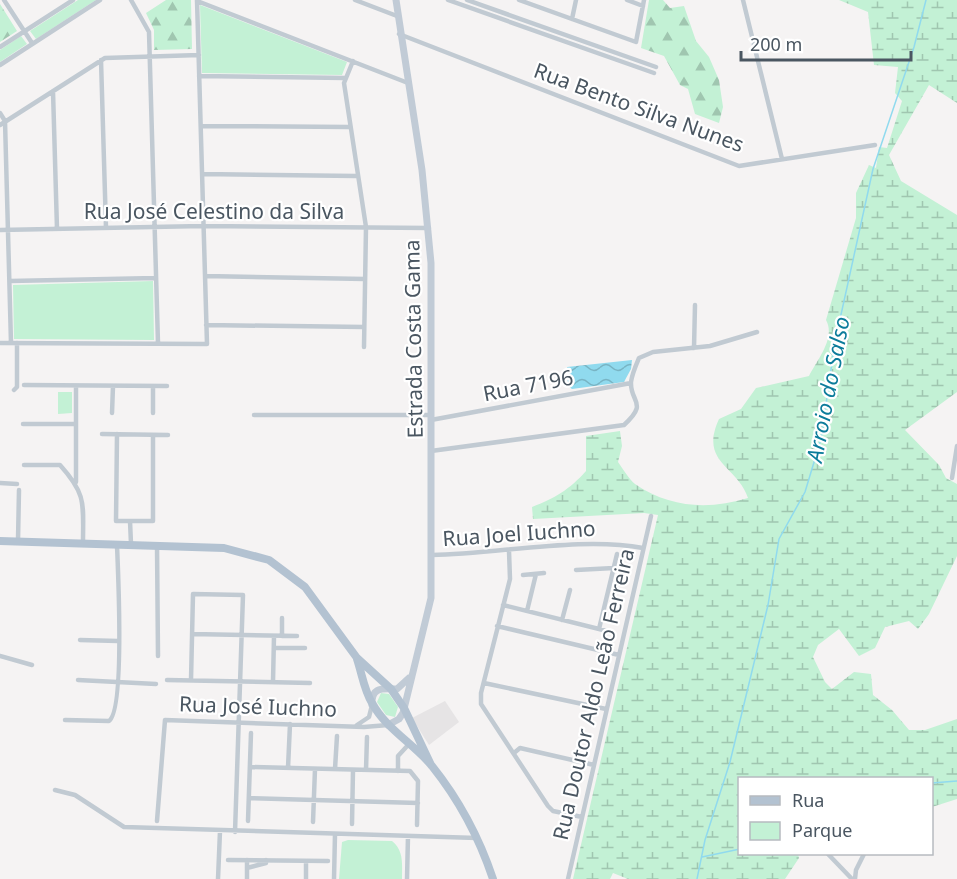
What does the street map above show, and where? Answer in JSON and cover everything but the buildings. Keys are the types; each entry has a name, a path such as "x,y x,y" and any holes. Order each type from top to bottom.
{"main road":[{"name":"Estrada Costa Gama","path":"396,0 399,34 429,228 431,598 409,678 404,708"},
{"path":"0,541 158,544 224,548 269,560 305,587 357,658 391,689 404,708 431,765"},
{"path":"357,658 372,705 388,724 431,765 454,796 480,838 493,879"},
{"path":"372,705 372,697 376,690 399,688 409,678"},
{"path":"388,724 399,719 404,708"}],"street":[{"path":"4,0 32,43"},
{"path":"0,47 73,0"},
{"path":"0,65 99,0"},
{"path":"131,0 149,32 158,344"},
{"path":"0,343 207,344 197,0 408,83"},
{"path":"355,0 397,16"},
{"path":"448,0 654,73"},
{"path":"467,0 656,67"},
{"path":"519,0 636,42 643,3 627,0"},
{"path":"537,6 538,0"},
{"path":"572,19 576,0"},
{"path":"743,0 782,159"},
{"name":"Rua Bento Silva Nunes","path":"399,34 739,166 875,145"},
{"path":"3,123 101,60 199,55"},
{"path":"101,60 106,228"},
{"path":"353,61 345,78 349,127 366,227 364,347"},
{"path":"199,76 345,78"},
{"path":"53,90 57,229"},
{"path":"0,113 3,123 16,387 14,390"},
{"path":"201,126 349,127"},
{"path":"202,174 356,176"},
{"name":"Rua José Celestino da Silva","path":"0,230 203,226 429,228"},
{"path":"205,276 365,279"},
{"path":"10,281 156,278"},
{"path":"694,348 695,305"},
{"path":"206,325 364,327"},
{"path":"431,451 624,425 637,410 638,402 631,383 637,364 645,354 710,346 757,332"},
{"name":"Rua 7196","path":"254,415 431,417 631,383"},
{"path":"24,385 167,386"},
{"path":"76,386 76,483"},
{"path":"112,386 112,413"},
{"path":"153,386 153,413"},
{"path":"23,424 76,424"},
{"path":"102,434 168,435"},
{"path":"117,434 116,521 153,521 153,435"},
{"path":"952,477 957,446"},
{"path":"24,465 60,465 76,483 83,499 83,543"},
{"path":"0,483 17,484"},
{"path":"18,542 19,490"},
{"name":"Rua Doutor Aldo Leão Ferreira","path":"568,879 651,516"},
{"path":"130,521 131,544"},
{"path":"65,720 112,719 119,682 117,543"},
{"name":"Rua Joel Iuchno","path":"432,555 616,543 643,548"},
{"path":"158,544 158,656"},
{"path":"508,551 510,579 497,626 481,704 553,811 582,817"},
{"path":"599,629 617,554"},
{"path":"576,570 614,568"},
{"path":"523,575 544,573"},
{"path":"527,611 536,574"},
{"path":"562,620 570,590"},
{"path":"191,680 193,594 243,595 235,832"},
{"path":"502,605 612,632"},
{"path":"282,618 282,636"},
{"path":"497,626 619,655"},
{"path":"192,634 297,636"},
{"path":"273,682 274,636"},
{"path":"80,640 118,641"},
{"path":"274,648 304,648"},
{"path":"0,656 32,665"},
{"path":"78,680 156,684"},
{"path":"166,680 310,683"},
{"path":"484,683 606,710"},
{"name":"Rua José Iuchno","path":"350,726 364,722 371,712 372,705"},
{"name":"Rua José Iuchno","path":"157,820 165,720 350,726 388,724"},
{"path":"288,768 290,724"},
{"path":"248,820 251,733"},
{"path":"335,769 336,736"},
{"path":"366,770 367,737"},
{"path":"398,771 398,756 409,744"},
{"path":"514,753 520,748 594,765"},
{"path":"250,767 410,771 418,781 417,825"},
{"path":"313,822 315,769"},
{"path":"352,824 353,770"},
{"path":"54,790 75,795 124,827 480,838"},
{"path":"249,798 418,803"},
{"path":"218,879 220,831"},
{"path":"334,879 335,834"},
{"path":"407,879 408,836"},
{"path":"829,855 854,879"},
{"path":"854,879 864,855"},
{"path":"228,860 328,861"},
{"path":"247,860 247,879"},
{"path":"247,868 266,863 266,860"},
{"path":"306,861 306,879"}],"shaded area":[{"path":"445,701 459,722 429,745 412,718"}],"green space":[{"path":"78,0 96,0 36,39 30,31"},
{"path":"166,0 191,0 192,49 154,50 154,30 146,13"},
{"path":"649,0 663,0 670,8 684,6 696,41 709,57 719,80 723,107 719,123 695,114 688,89 680,85 664,56 641,48"},
{"path":"839,0 957,0 957,103 929,85 889,155 901,181 957,215 957,392 905,430 939,465 946,478 957,484 957,556 929,614 918,629 909,621 885,627 875,648 859,656 839,629 818,645 813,657 825,682 832,689 854,672 871,674 873,695 892,710 909,730 925,730 957,719 957,799 933,807 933,777 738,777 738,855 798,855 799,858 785,879 628,879 613,873 610,879 573,879 658,515 644,513 533,519 532,507 561,493 586,471 586,436 620,431 622,446 618,462 635,484 648,492 690,505 719,504 748,498 743,487 716,455 714,434 719,419 741,409 756,388 809,376 821,356 829,334 826,320 856,218 856,193 869,165 876,168 879,147 887,148 902,101 895,93 898,67 874,65 868,12"},
{"path":"0,4 17,31 0,42"},
{"path":"200,5 347,62 342,75 202,73"},
{"path":"21,36 27,44 0,62 0,50"},
{"path":"153,281 154,340 14,339 13,285"},
{"path":"58,392 72,392 72,413 58,414"},
{"path":"381,693 389,694 398,707 395,717 386,715 377,702"},
{"path":"348,840 392,841 399,849 402,879 339,879 342,842"}],"water":[{"path":"632,360 631,369 624,382 572,389 568,386 567,367"}],"waterway":[{"name":"Arroio do Salso","path":"697,879 705,840 730,762 768,605 779,539 805,492 821,439 835,342 873,169 914,47 926,0"},
{"path":"933,783 957,781"},
{"path":"702,857 738,849"}]}
